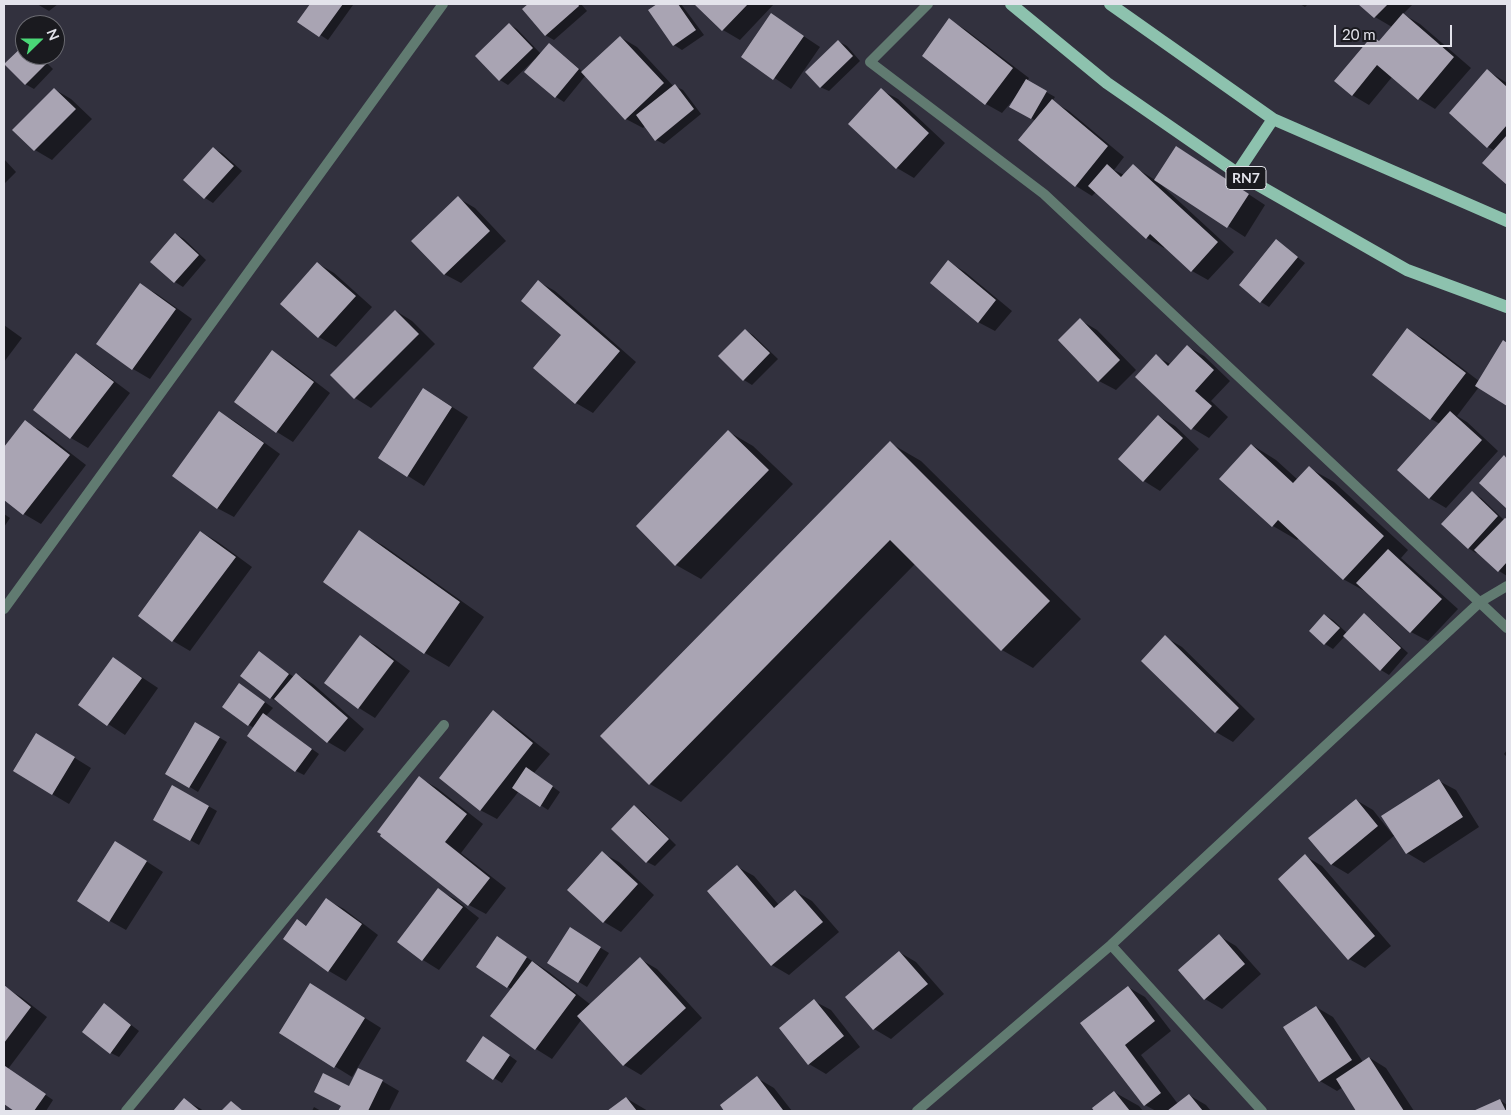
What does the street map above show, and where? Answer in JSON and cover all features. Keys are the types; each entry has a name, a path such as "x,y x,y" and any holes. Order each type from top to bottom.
{"main road":[{"name":"RN7","path":"1011,4 1107,83 1237,173 1407,270 1507,307"},
{"path":"1110,4 1273,118 1507,221"},
{"path":"1237,173 1273,118"}],"street":[{"path":"4,609 443,4"},
{"path":"928,4 870,62 1044,194 1507,628"},
{"path":"917,1111 1111,945 1480,602 1507,586"},
{"path":"126,1111 444,725"},
{"path":"1111,945 1262,1111"}],"building":[{"path":"310,4 343,4 319,37 297,22"},
{"path":"528,4 578,4 579,6 545,36 522,9"},
{"path":"657,4 678,4 696,30 673,46 648,10"},
{"path":"694,4 748,4 722,31"},
{"path":"1358,4 1388,4 1374,18"},
{"path":"771,13 804,36 773,80 741,57"},
{"path":"1403,13 1454,57 1418,100 1377,65 1352,96 1334,81 1372,36 1379,41"},
{"path":"949,18 1013,68 985,105 922,56"},
{"path":"509,23 533,48 499,81 475,56"},
{"path":"620,36 664,83 625,120 581,72"},
{"path":"838,40 853,56 820,88 805,72"},
{"path":"549,43 579,69 555,98 524,72"},
{"path":"15,54 15,65 45,65 25,85 4,64"},
{"path":"1487,69 1507,87 1507,125 1487,148 1449,113"},
{"path":"1026,79 1047,91 1031,119 1009,107"},
{"path":"675,84 694,109 655,141 636,115"},
{"path":"54,88 76,109 34,151 12,130"},
{"path":"881,88 929,133 896,169 848,124"},
{"path":"1052,99 1108,146 1075,187 1018,140"},
{"path":"1507,135 1507,185 1482,163"},
{"path":"1176,146 1249,194 1227,228 1154,180"},
{"path":"213,147 234,166 204,199 183,180"},
{"path":"1107,164 1121,177 1133,164 1218,242 1191,272 1150,234 1146,239 1088,186"},
{"path":"458,196 490,231 444,275 411,241"},
{"path":"175,233 199,255 174,283 150,262"},
{"path":"1276,239 1298,257 1260,303 1239,285"},
{"path":"948,260 996,300 978,323 930,283"},
{"path":"317,262 356,296 318,338 280,304"},
{"path":"538,280 620,351 575,404 533,368 561,335 521,301"},
{"path":"140,283 176,309 132,370 96,344"},
{"path":"395,310 419,334 354,399 330,375"},
{"path":"1080,318 1120,360 1098,382 1058,340"},
{"path":"1407,328 1466,373 1430,420 1372,375"},
{"path":"745,329 770,353 743,381 718,356"},
{"path":"1503,340 1507,343 1507,406 1475,386"},
{"path":"1187,345 1214,370 1195,391 1212,406 1191,430 1135,377 1156,354 1168,366"},
{"path":"272,350 314,382 276,433 234,402"},
{"path":"76,353 114,382 70,439 33,410"},
{"path":"423,388 452,407 407,477 378,458"},
{"path":"219,411 264,443 217,509 172,476"},
{"path":"1450,411 1482,440 1429,499 1397,470"},
{"path":"1158,415 1183,438 1143,482 1118,459"},
{"path":"25,420 70,455 23,515 4,500 4,447"},
{"path":"728,430 769,470 675,566 636,526"},
{"path":"890,441 1050,601 1001,651 890,540 649,785 600,736"},
{"path":"1251,444 1293,483 1309,466 1384,536 1343,580 1278,520 1272,527 1219,479"},
{"path":"1504,455 1507,459 1507,509 1479,483"},
{"path":"1472,491 1498,516 1468,549 1441,524"},
{"path":"1505,518 1507,519 1507,562 1498,572 1474,550"},
{"path":"359,530 460,602 424,654 323,582"},
{"path":"200,531 236,557 172,642 138,616"},
{"path":"1388,549 1442,599 1410,633 1356,583"},
{"path":"1364,613 1401,648 1380,671 1343,636"},
{"path":"1324,614 1340,628 1324,645 1309,631"},
{"path":"360,635 394,661 358,709 324,683"},
{"path":"1165,635 1239,708 1215,733 1141,661"},
{"path":"259,651 289,674 270,699 240,676"},
{"path":"113,657 142,678 107,726 78,705"},
{"path":"296,673 348,718 327,743 274,699"},
{"path":"239,683 265,702 248,726 222,707"},
{"path":"493,710 533,743 480,811 439,778"},
{"path":"263,713 312,749 295,772 247,736"},
{"path":"195,722 220,737 189,788 165,774"},
{"path":"36,733 75,757 52,795 13,771"},
{"path":"526,767 553,786 540,807 512,788"},
{"path":"419,776 467,814 445,842 490,878 468,906 377,832"},
{"path":"1439,779 1463,817 1406,854 1381,816"},
{"path":"172,785 209,806 190,841 153,820"},
{"path":"1356,799 1378,826 1331,865 1308,838"},
{"path":"634,805 669,839 646,863 611,829"},
{"path":"115,841 147,861 109,922 77,901"},
{"path":"602,851 638,884 603,923 567,890"},
{"path":"1305,854 1375,936 1348,960 1278,879"},
{"path":"737,865 774,908 795,890 823,922 771,966 707,891"},
{"path":"438,888 463,907 422,961 397,942"},
{"path":"326,898 362,924 328,972 283,939 297,919 306,926"},
{"path":"570,927 601,947 578,983 547,963"},
{"path":"1219,934 1245,964 1204,1000 1178,970"},
{"path":"497,936 527,957 507,988 476,967"},
{"path":"899,951 928,984 873,1030 845,997"},
{"path":"640,957 686,1008 623,1066 577,1016"},
{"path":"532,961 576,995 535,1050 490,1016"},
{"path":"310,983 365,1018 334,1068 279,1033"},
{"path":"4,985 31,1007 4,1043"},
{"path":"1128,986 1155,1021 1125,1045 1161,1093 1144,1106 1080,1023"},
{"path":"814,999 844,1036 808,1065 779,1028"},
{"path":"104,1003 131,1025 110,1054 82,1032"},
{"path":"1316,1006 1352,1060 1319,1082 1283,1027"},
{"path":"483,1036 510,1055 493,1080 466,1061"},
{"path":"1369,1057 1404,1111 1356,1111 1336,1079"},
{"path":"5,1066 46,1094 34,1111 14,1111 4,1104"},
{"path":"358,1068 383,1080 368,1111 338,1111 341,1106 314,1092 323,1073 349,1086"},
{"path":"757,1076 783,1110 724,1111 720,1105"},
{"path":"1114,1091 1130,1111 1094,1111 1092,1108"},
{"path":"1189,1094 1203,1111 1167,1111"},
{"path":"626,1097 637,1111 607,1111"},
{"path":"184,1098 200,1111 173,1111"},
{"path":"1500,1099 1506,1111 1473,1111"},
{"path":"231,1101 243,1111 221,1111"}]}
